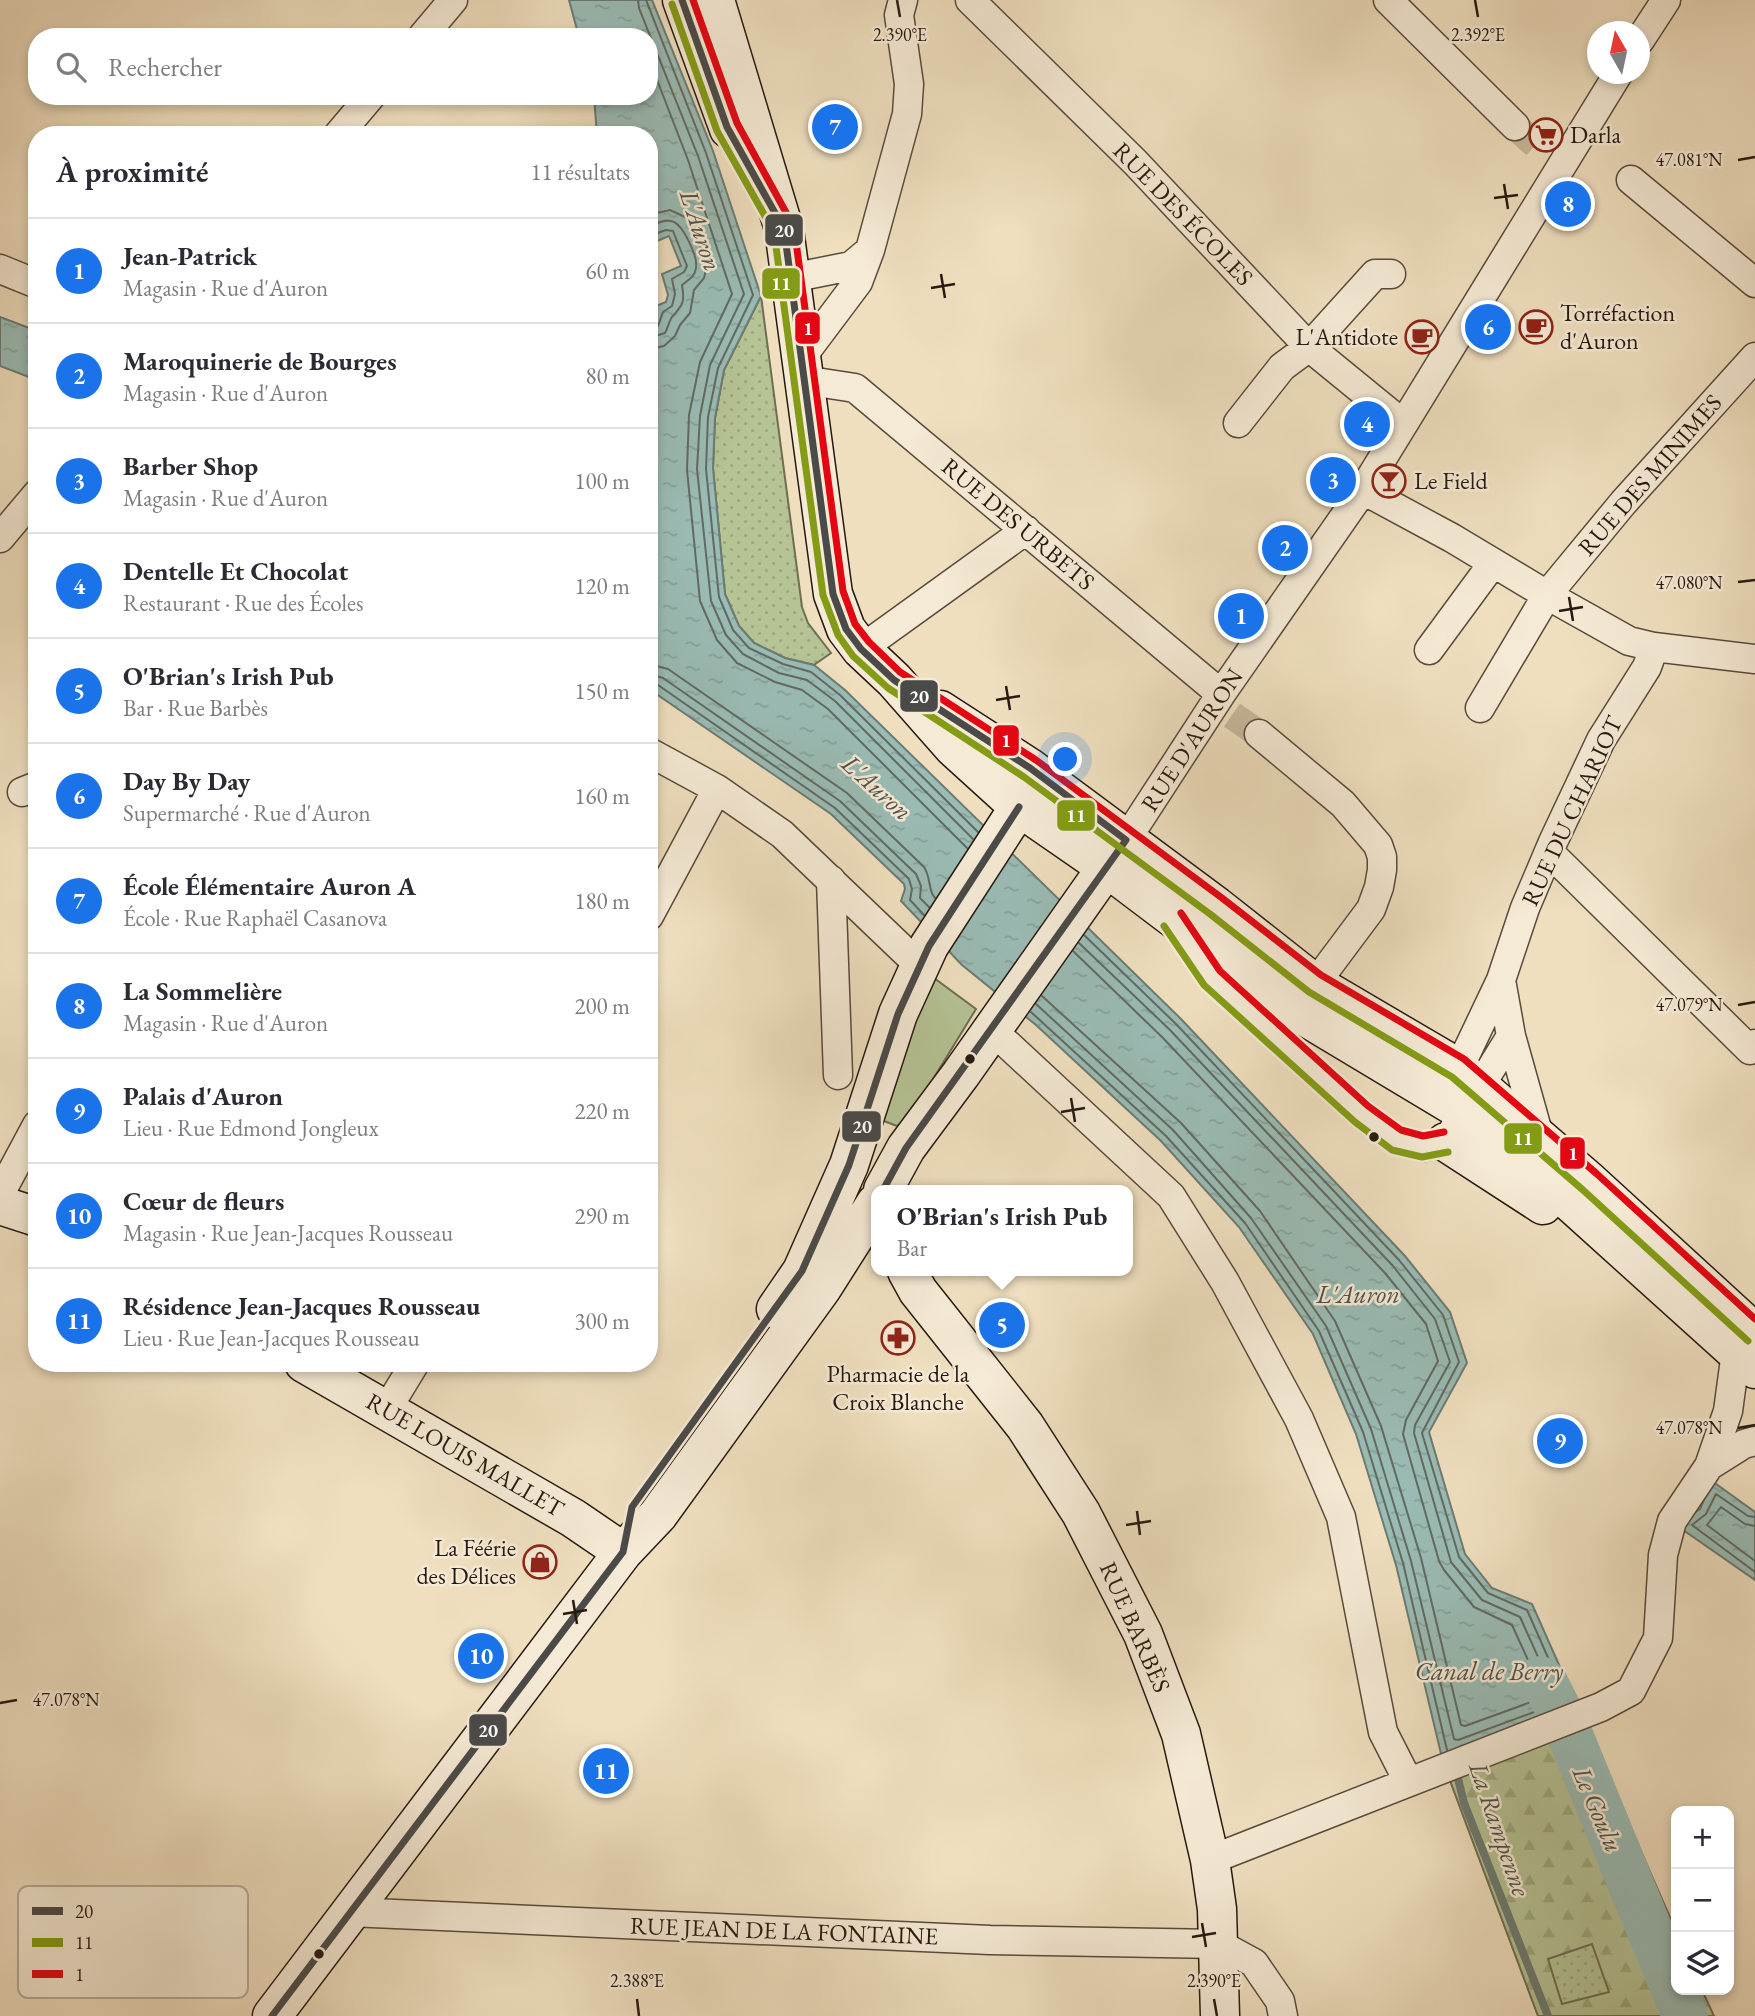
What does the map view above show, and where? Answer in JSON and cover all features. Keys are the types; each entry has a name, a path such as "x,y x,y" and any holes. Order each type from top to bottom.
{"main road":[{"path":"681,0 727,127 784,229"},
{"path":"715,0 784,229 833,594 846,629 861,649 894,680 953,747 1019,807 1112,843 1216,906 1459,1101 1646,1270 1749,1352"},
{"path":"894,680 1030,768 1112,843 1172,918 1299,1013 1459,1101 1539,1136 1749,1352"},
{"path":"871,1246 849,1165 898,1014 924,956 1019,807"},
{"path":"886,1185 906,1148 1078,905 1112,843"},
{"path":"864,1121 885,1141 906,1148"},
{"path":"864,1121 860,1187 871,1245"},
{"path":"0,1205 28,1214"},
{"path":"272,2016 624,1552 658,1515 871,1251"},
{"name":"RUE BARBÈS","path":"895,1276 1025,1426 1081,1513 1143,1634 1181,1734 1210,1860 1217,1909 1220,2016"},
{"name":"RUE LOUIS MALLET","path":"320,1372 573,1518 624,1552"}],"street":[{"path":"430,28 453,0"},
{"path":"802,369 858,282 870,250 907,114 909,84 899,15 902,0"},
{"name":"RUE DES ÉCOLES","path":"970,0 1123,150 1309,346 1402,423"},
{"path":"1388,0 1515,126"},
{"path":"1650,25 1666,0"},
{"name":"RUE D'AURON","path":"1112,843 1223,704 1363,490 1552,158 1610,84"},
{"path":"346,126 363,105"},
{"path":"1631,180 1755,283"},
{"path":"791,278 851,266 870,250"},
{"path":"0,269 28,280"},
{"path":"1238,423 1282,367 1309,346 1375,274 1391,274"},
{"name":"RUE DES MINIMES","path":"1480,708 1547,595 1623,503 1755,357"},
{"name":"RUE DES URBETS","path":"802,369 855,388 1026,530 1223,704"},
{"path":"1363,490 1629,641 1654,647 1755,659"},
{"path":"0,538 28,505"},
{"path":"861,649 1026,530"},
{"path":"1429,650 1493,563"},
{"name":"RUE DU CHARIOT","path":"1459,1101 1525,908 1549,852 1601,740 1647,667 1654,647"},
{"path":"1259,734 1343,804 1378,845 1381,857 1379,887 1371,909 1315,984"},
{"path":"658,757 717,789 782,834 831,880 924,956"},
{"path":"658,899 717,789"},
{"path":"1549,852 1752,1047"},
{"path":"831,880 838,1074"},
{"path":"1172,918 1212,978 1361,1114 1396,1140 1423,1147 1511,1036"},
{"name":"RUE DU CHARIOT","path":"1501,980 1511,1036 1539,1136"},
{"path":"997,1021 1171,1196 1225,1282 1299,1419 1341,1517 1383,1732 1408,1781"},
{"path":"0,1194 28,1142"},
{"path":"1210,1860 1601,1707 1631,1691 1658,1638 1663,1555 1672,1521 1705,1472 1749,1352"},
{"path":"387,1409 410,1372"},
{"path":"1705,1472 1744,1444 1755,1441"},
{"name":"RUE JEAN DE LA FONTAINE","path":"349,1912 990,1940 1219,1944"},
{"path":"1219,1944 1254,1963 1280,2001 1283,2016"}],"green space":[{"path":"761,296 802,607 808,623 831,653 814,665 785,658 754,643 739,626 725,594 713,468 715,418 724,370"},
{"path":"930,975 976,1009 911,1115 897,1126 884,1121 885,1104"},
{"path":"1580,1712 1671,1920 1671,1995 1704,1995 1714,2016 1538,2016 1443,1762"},
{"path":"1592,1944 1609,1992 1562,2004 1548,1959"}],"water":[{"name":"L'Auron","path":"569,0 652,0 713,151 761,296 724,370 715,418 713,468 725,594 739,626 754,643 785,658 814,665 845,690 1181,1019 1405,1256 1450,1312 1467,1363 1429,1432 1465,1554 1492,1588 1532,1604 1580,1712 1443,1762 1396,1565 1356,1434 1313,1334 1239,1227 1161,1141 1036,1025 962,965 901,901 904,884 831,814 658,695 658,305 666,302 668,295 662,274 681,266 669,236 658,241 658,126 596,126 595,105 658,105 658,28 577,28"},
{"path":"0,317 28,328 28,377 0,366"},
{"path":"1712,1481 1755,1512 1755,1580 1676,1525 1700,1509"}],"waterway":[{"name":"Le Goulu","path":"1540,1679 1545,1683 1563,1718 1685,2016"},
{"name":"La Rampenne","path":"1456,1770 1464,1803 1548,2016"}],"tunnel":[{"path":"1515,126 1544,152"},
{"path":"1232,715 1259,734"}],"transit line":[{"name":"20","path":"682,0 727,127 784,229 833,594 846,629 861,649 894,680 1030,768 1126,840"},
{"name":"1","path":"693,0 737,123 794,227 843,591 855,624 869,642 900,672 1036,760 1321,975 1464,1059 1597,1174 1755,1319"},
{"name":"11","path":"672,4 717,131 774,232 823,595 838,635 853,656 888,688 1024,777 1210,914 1309,992 1452,1077 1583,1190 1748,1341"},
{"name":"20","path":"272,2016 623,1552 632,1507 802,1271 849,1165 898,1014 929,946 1019,807"},
{"name":"20","path":"886,1185 906,1148 1126,840"},
{"name":"1","path":"1181,913 1220,971 1368,1106 1401,1130 1423,1136 1444,1132"},
{"name":"11","path":"1164,926 1204,985 1355,1122 1392,1150 1422,1157 1448,1152"}],"place":[{"name":"École Élémentaire Auron A","path":"835,127"},
{"name":"Darla","path":"1546,135"},
{"name":"La Sommelière","path":"1568,204"},
{"name":"Day By Day","path":"1488,327"},
{"name":"Torréfaction d'Auron","path":"1536,327"},
{"name":"L'Antidote","path":"1422,337"},
{"name":"Dentelle Et Chocolat","path":"1367,424"},
{"name":"Barber Shop","path":"1333,480"},
{"name":"Le Field","path":"1389,481"},
{"name":"Maroquinerie de Bourges","path":"1285,548"},
{"name":"Jean-Patrick","path":"1241,616"},
{"name":"O'Brian's Irish Pub","path":"1002,1325"},
{"name":"Pharmacie de la Croix Blanche","path":"898,1338"},
{"name":"Palais d'Auron","path":"1560,1441"},
{"name":"La Féérie des Délices","path":"540,1562"},
{"name":"Cœur de fleurs","path":"481,1656"},
{"name":"Résidence Jean-Jacques Rousseau","path":"606,1771"}],"water label":[{"name":"Canal de Berry","path":"1489,1671"}]}
